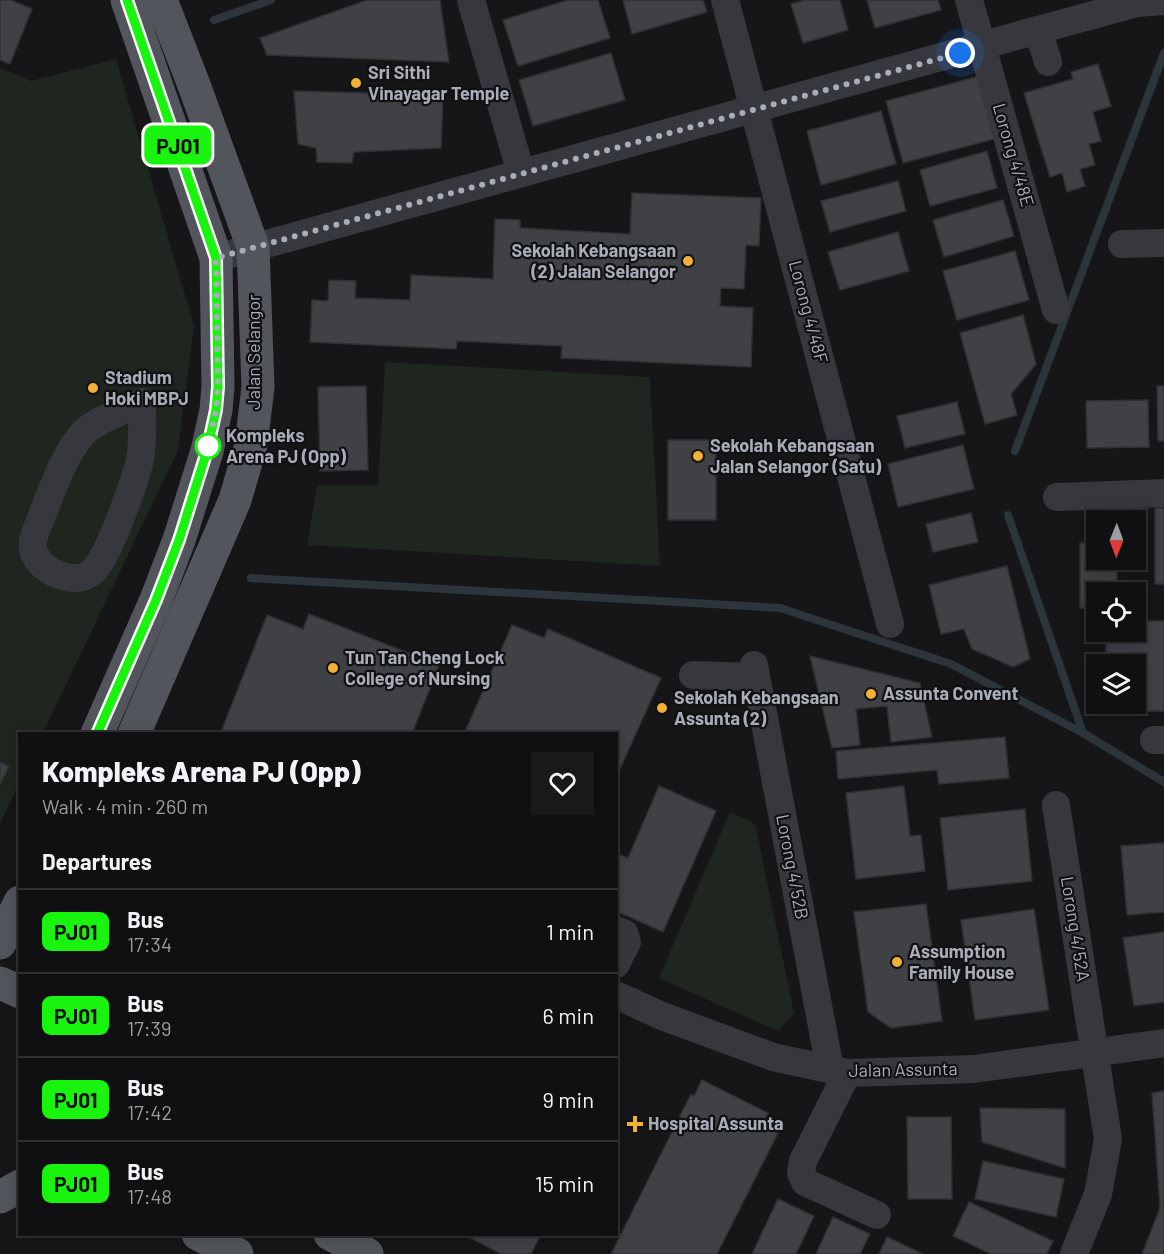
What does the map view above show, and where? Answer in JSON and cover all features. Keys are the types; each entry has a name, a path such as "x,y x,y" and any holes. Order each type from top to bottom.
{"main road":[{"name":"Jalan Selangor","path":"98,732 156,600 179,540 207,451 216,410 218,387 216,258 127,0"},
{"name":"Jalan Selangor","path":"136,732 235,501 251,445 258,387 253,247 161,0"},
{"path":"0,943 18,906"},
{"path":"0,983 18,991"},
{"path":"0,1197 18,1187"},
{"path":"202,1236 237,1254"},
{"path":"334,1236 367,1254"}],"street":[{"path":"471,0 521,173"},
{"name":"Lorong 4/48F","path":"725,0 890,624"},
{"name":"Lorong 4/48E","path":"969,0 1056,310"},
{"path":"216,258 1146,1"},
{"path":"1038,30 1048,62"},
{"path":"1122,244 1164,243"},
{"path":"130,407 142,436 138,465 121,514 103,558 94,571 82,578 64,577 40,562 34,554 35,532 76,442 87,429 130,407"},
{"path":"1057,498 1164,493"},
{"name":"Lorong 4/52B","path":"693,675 755,671 839,1071"},
{"name":"Lorong 4/52A","path":"1056,805 1107,1139 1098,1194 1074,1254"},
{"path":"618,931 624,933 627,942 618,960"},
{"name":"Jalan Assunta","path":"618,996 662,1016 773,1057 839,1071 974,1069 1164,1043"},
{"path":"839,1071 803,1161 801,1173 805,1182 877,1215"}],"shaded area":[{"name":"Stadium Hoki MBPJ","path":"116,59 194,326 178,450 43,732 18,732 18,785 0,824 0,68 31,81"},
{"path":"385,362 650,377 660,566 307,545 317,485 378,485"},
{"path":"730,812 755,824 794,1013 778,1031 659,978"}],"building":[{"path":"0,0 11,0 32,9 10,64 0,60"},
{"path":"367,0 440,0 449,62 267,55 260,38"},
{"path":"568,0 598,0 610,38 518,66 503,20"},
{"path":"623,0 703,0 707,12 632,34"},
{"path":"805,0 840,0 848,30 803,43 791,4"},
{"path":"867,0 938,0 941,10 875,28"},
{"path":"611,53 625,100 533,126 519,80"},
{"path":"1098,64 1111,106 1093,112 1101,141 1089,144 1095,165 1080,169 1085,186 1067,192 1062,173 1050,177 1024,93 1073,79 1071,72"},
{"path":"980,76 998,138 903,163 886,101"},
{"path":"294,91 443,95 441,148 354,152 352,163 317,162 316,148 298,144"},
{"path":"881,111 896,164 821,185 807,131"},
{"path":"987,151 997,188 930,206 920,170"},
{"path":"898,181 906,211 830,232 821,201"},
{"path":"632,193 761,198 759,246 746,245 744,289 721,288 720,306 753,308 751,367 561,358 562,346 457,341 456,349 310,342 312,300 328,301 329,280 356,281 355,298 410,300 411,275 493,279 495,219 520,220 520,228 630,234"},
{"path":"1003,200 1014,236 944,257 933,220"},
{"path":"898,232 909,271 840,290 828,252"},
{"path":"1015,251 1029,300 957,320 943,271"},
{"path":"1023,315 1036,364 1011,394 1017,415 985,424 960,333"},
{"path":"366,386 368,470 320,471 318,387"},
{"path":"1157,386 1164,386 1164,441 1158,441"},
{"path":"1148,400 1149,447 1087,448 1086,401"},
{"path":"957,402 965,434 905,448 897,416"},
{"path":"668,440 716,440 716,520 668,520"},
{"path":"963,445 974,489 898,507 888,464"},
{"path":"1155,508 1164,508 1164,584 1155,584"},
{"path":"971,513 978,542 933,552 926,524"},
{"path":"1080,543 1086,543 1086,570 1117,570 1117,582 1086,582 1086,608 1080,608"},
{"path":"1007,566 1030,659 1013,667 972,649 964,629 941,634 929,585"},
{"path":"309,614 439,665 413,732 221,732 267,615 303,629"},
{"path":"1146,621 1164,621 1164,711 1146,711 1146,654 1106,654 1106,642 1146,642"},
{"path":"512,625 544,638 548,629 661,678 618,774 618,732 465,732"},
{"name":"Assunta Convent","path":"810,656 920,683 932,737 891,742 887,706 856,709 860,745 832,748"},
{"path":"1005,737 1009,778 939,784 937,770 838,779 836,751"},
{"path":"0,762 9,766 0,785"},
{"path":"659,786 716,811 663,932 618,912 618,854 628,858"},
{"path":"904,786 910,836 921,835 925,871 856,879 846,793"},
{"path":"1025,809 1032,881 948,890 940,818"},
{"path":"1164,843 1164,912 1127,915 1121,846"},
{"name":"Assumption Family House","path":"926,904 942,1021 891,1028 868,1012 854,912"},
{"path":"1034,909 1049,1010 975,1020 961,920"},
{"path":"1164,932 1164,1002 1134,1006 1123,938"},
{"path":"702,1080 768,1113 762,1125 778,1133 717,1254 611,1254 691,1094 694,1096"},
{"path":"1164,1091 1164,1254 1142,1254 1160,1208 1152,1093"},
{"path":"980,1108 1065,1109 1065,1168 982,1142"},
{"path":"907,1117 951,1117 952,1199 908,1199"},
{"path":"983,1161 1064,1179 1056,1217 975,1199"},
{"path":"778,1199 814,1216 796,1254 752,1254"},
{"path":"969,1202 1053,1241 1047,1254 991,1254 953,1236"},
{"path":"833,1217 870,1234 860,1254 816,1254"},
{"path":"467,1236 540,1236 531,1254 501,1254"},
{"path":"887,1237 923,1254 879,1254"}],"waterway":[{"path":"214,20 271,0"},
{"path":"1015,451 1164,53"},
{"path":"1008,515 1083,733"},
{"path":"251,578 780,608 951,664 1083,733 1164,782"}],"bus line":[{"name":"PJ01","path":"98,732 156,600 179,540 207,451 216,410 218,387 216,258 127,0"}],"place":[{"name":"Sri Sithi Vinayagar Temple","path":"356,83"},
{"name":"Sekolah Kebangsaan (2) Jalan Selangor","path":"688,261"},
{"name":"Stadium Hoki MBPJ","path":"93,388"},
{"name":"Kompleks Arena PJ (Opp)","path":"208,446"},
{"name":"Sekolah Kebangsaan Jalan Selangor (Satu)","path":"698,456"},
{"name":"Tun Tan Cheng Lock College of Nursing","path":"333,668"},
{"name":"Assunta Convent","path":"871,694"},
{"name":"Sekolah Kebangsaan Assunta (2)","path":"662,708"},
{"name":"Assumption Family House","path":"897,962"},
{"name":"Hospital Assunta","path":"635,1124"}],"route":[{"path":"208,446 207,451 216,410 218,387 216,258 960,53"}]}
